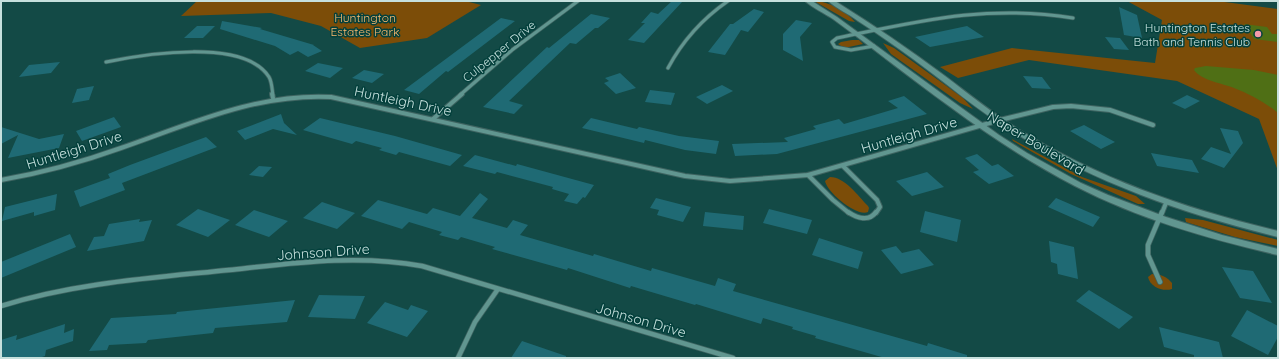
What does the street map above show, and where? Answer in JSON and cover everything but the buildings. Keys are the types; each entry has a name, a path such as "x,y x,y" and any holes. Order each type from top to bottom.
{"main road":[{"name":"Naper Boulevard","path":"808,1 858,34 982,126 1054,172 1100,194 1160,217 1227,239 1278,252"},
{"name":"Naper Boulevard","path":"831,1 875,30 1000,120 1027,138 1066,160 1107,179 1166,203 1278,234"}],"street":[{"name":"Culpepper Drive","path":"433,119 512,50 578,1"},
{"path":"668,68 686,37 696,25 728,1"},
{"path":"874,46 844,50 832,44 833,40 837,38 946,15 991,10 1040,11 1073,18"},
{"path":"106,62 164,53 201,52 227,54 251,61 262,69 271,83 272,98"},
{"name":"Huntleigh Drive","path":"1,180 27,176 62,167 236,107 272,98 304,95 331,96 685,176 730,181 759,180 808,175 1000,120 1046,109 1071,106 1110,110 1153,125"},
{"name":"Huntleigh Drive","path":"808,175 846,212 858,218 869,218 877,214 880,207 876,200 843,166"},
{"path":"1160,282 1148,254 1148,245 1166,203"},
{"name":"Johnson Drive","path":"1,306 45,294 108,282 363,258 408,263 733,358"},
{"path":"458,358 465,339 483,308 498,289"}],"green space":[{"name":"Huntington Estates Park","path":"197,1 465,1 481,5 427,38 360,48 321,26 271,13 181,16"},
{"path":"814,1 819,1 836,7 847,14 855,22 849,21"},
{"path":"1127,1 1217,1 1278,9 1278,171 1259,119 1177,81 1029,60 958,78 940,67 1012,48 1155,63 1162,20"},
{"path":"859,40 863,44 844,48 838,44 841,42"},
{"path":"883,43 894,48 963,98 973,109 960,103 891,54"},
{"path":"1012,139 1082,177 1136,196 1145,204 1138,204 1071,174 1013,141"},
{"path":"830,177 841,180 851,188 868,206 868,212 863,213 856,211 836,197 825,181"},
{"path":"1185,218 1203,220 1278,240 1278,246 1235,237 1186,222"},
{"path":"1152,274 1161,275 1168,279 1172,283 1172,289 1165,290 1157,288 1151,284 1148,277"}],"shaded area":[{"path":"1244,24 1267,27 1272,34 1278,34 1278,42 1254,39"},
{"path":"1206,66 1254,70 1278,75 1278,113 1268,105 1251,96 1234,88 1202,77 1194,70 1195,68"}],"place":[{"name":"Huntington Estates Bath and Tennis Club","path":"1258,34"}]}
